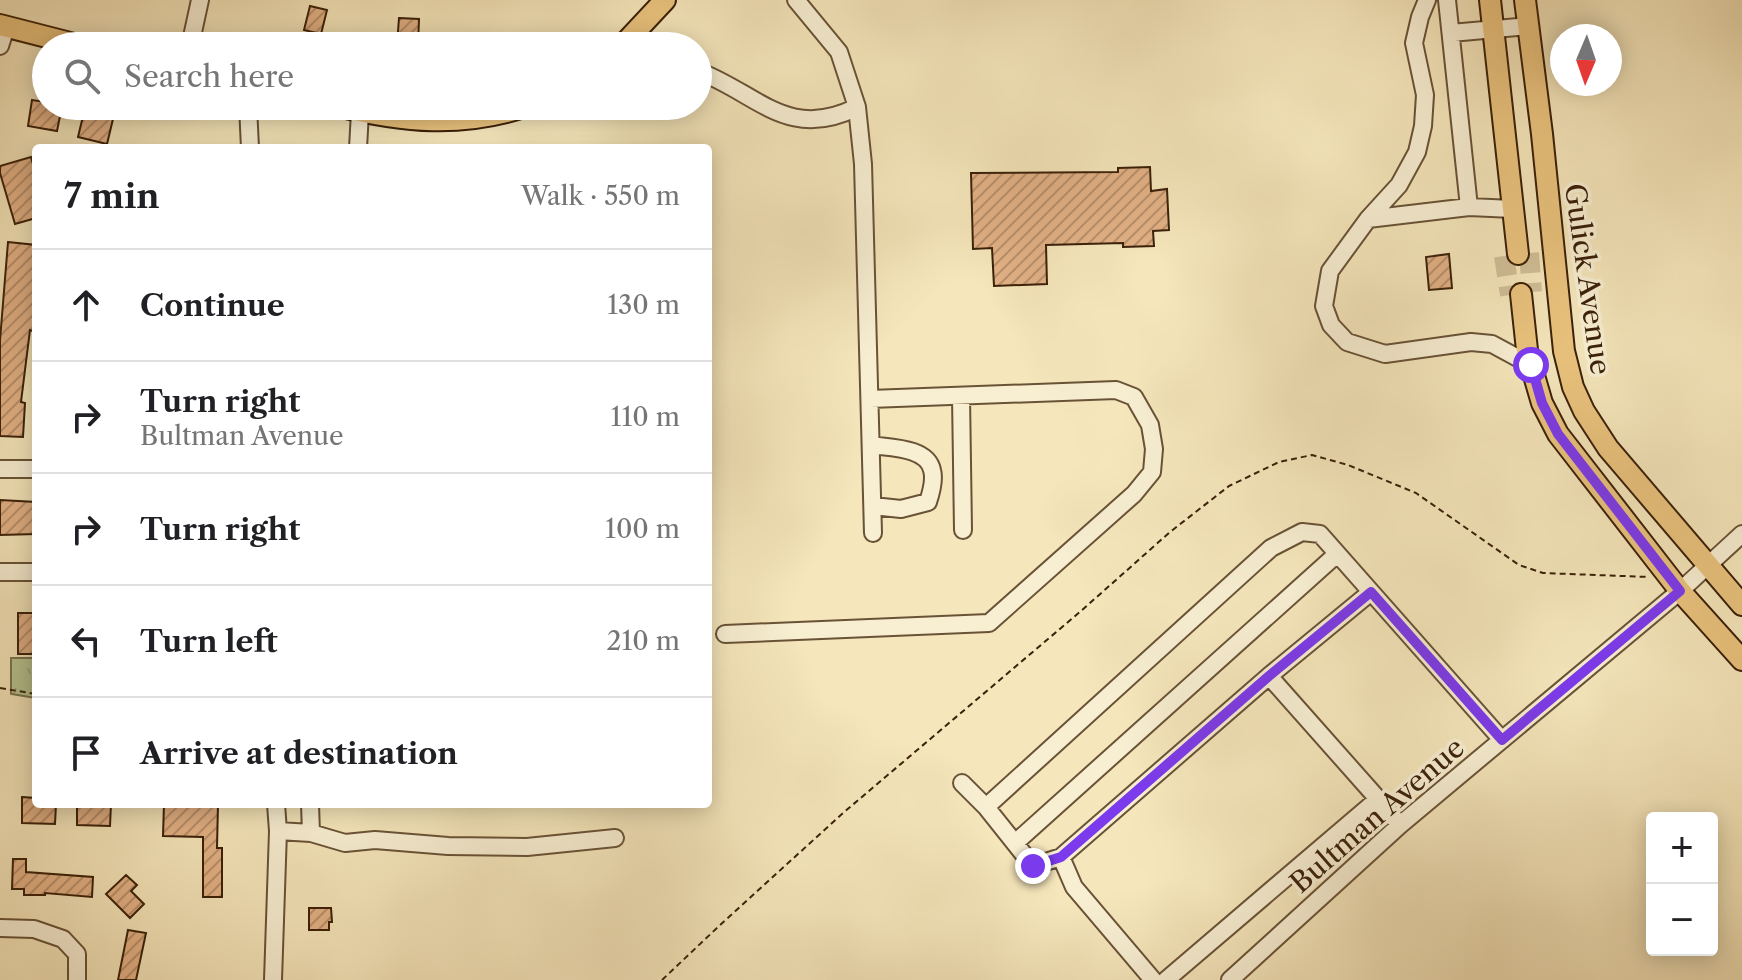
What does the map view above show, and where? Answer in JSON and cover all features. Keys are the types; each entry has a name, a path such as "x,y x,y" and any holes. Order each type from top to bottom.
{"main road":[{"path":"635,32 665,0"},
{"path":"1490,0 1517,254"},
{"name":"Gulick Avenue","path":"1525,0 1564,351 1573,387 1584,411 1608,448 1742,605"},
{"path":"2,33 32,38"},
{"path":"414,120 462,120"},
{"path":"1522,298 1527,350 1542,403 1558,434 1680,591 1742,660"}],"street":[{"path":"193,32 200,0"},
{"path":"796,0 839,52 857,107 863,164 873,533"},
{"path":"1427,0 1414,43 1425,95 1417,152 1399,185 1368,219 1330,271 1324,306 1331,325 1347,342 1385,354 1471,342 1492,344 1531,365"},
{"path":"1447,0 1469,207"},
{"path":"1451,33 1528,26"},
{"path":"712,77 727,83 755,103 786,116 817,119 857,107"},
{"path":"249,120 250,144"},
{"path":"358,144 360,120"},
{"path":"1368,219 1469,207 1513,209"},
{"path":"725,634 989,623 1134,494 1152,472 1154,449 1150,425 1134,397 1116,390 870,399"},
{"path":"961,396 963,530"},
{"path":"871,445 925,457 933,469 928,502 901,509 873,506"},
{"path":"0,469 32,469"},
{"path":"986,807 1271,548 1302,532 1320,534 1502,740"},
{"name":"Bultman Avenue","path":"1234,978 1400,825 1680,591 1742,534"},
{"path":"1015,843 1337,554"},
{"path":"0,572 32,572"},
{"path":"962,783 986,807 1033,866 1061,857 1269,676 1371,592"},
{"path":"1269,676 1400,825"},
{"path":"1166,980 1378,799"},
{"path":"273,980 276,808"},
{"path":"310,808 311,833"},
{"path":"278,831 311,833 345,843 375,840 448,846 527,847 615,838"},
{"path":"1061,857 1074,887 1153,980"},
{"path":"0,928 34,929 63,939 77,954 77,980"}],"path":[{"path":"0,688 32,693"}],"green space":[{"path":"11,658 32,658 32,697 11,694"}],"building":[{"path":"310,6 327,10 322,32 304,30"},
{"path":"399,18 419,19 419,32 398,32"},
{"path":"32,100 32,120 59,120 57,131 28,126"},
{"path":"82,120 113,120 107,144 78,137"},
{"path":"31,157 32,219 15,224 0,166"},
{"path":"1150,167 1151,191 1167,189 1169,230 1153,231 1154,246 1123,247 1123,243 1046,245 1047,284 994,286 992,248 973,249 971,173 1118,172 1118,168"},
{"path":"8,242 32,245 32,331 21,402 25,403 23,437 0,436 0,340"},
{"path":"1449,254 1452,288 1429,290 1426,257"},
{"path":"0,500 32,502 32,534 0,535"},
{"path":"18,613 32,613 32,654 18,654"},
{"path":"22,797 32,798 32,808 56,808 55,824 22,823"},
{"path":"77,808 111,808 110,826 77,825"},
{"path":"164,808 218,808 217,848 222,848 222,897 203,897 203,837 163,836"},
{"path":"13,859 26,859 26,872 93,877 92,897 45,893 24,895 24,889 12,889"},
{"path":"126,875 137,885 131,891 144,904 130,918 106,894"},
{"path":"309,908 331,908 329,930 309,930"},
{"path":"128,930 146,933 136,980 118,980"}],"tunnel":[{"path":"1529,253 1532,292"},
{"path":"1504,256 1510,295"}],"route":[{"path":"1033,866 1061,857 1269,676 1371,592 1502,740 1680,591 1558,434 1542,403 1531,365"}]}
